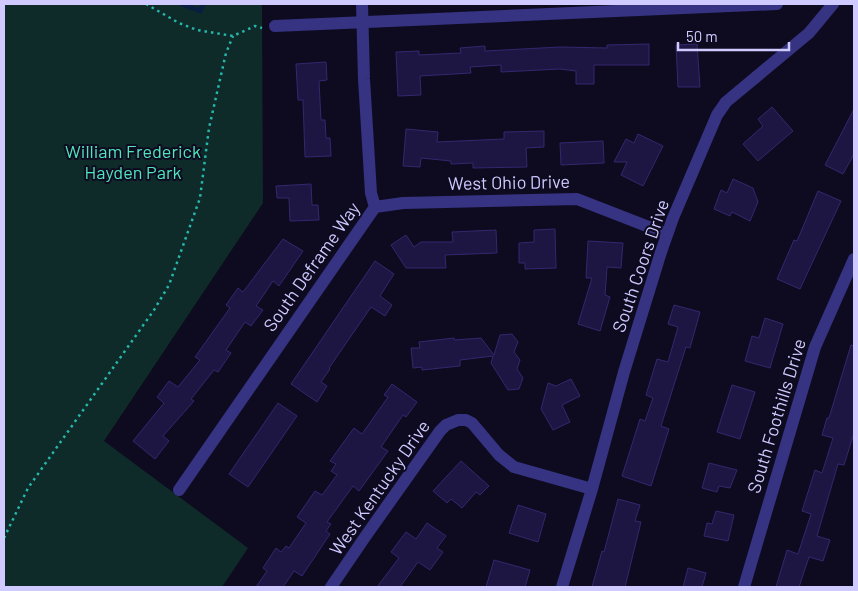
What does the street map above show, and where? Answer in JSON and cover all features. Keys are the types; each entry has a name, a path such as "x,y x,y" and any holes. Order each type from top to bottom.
{"street":[{"name":"South Deframe Way","path":"179,490 376,207 370,193 362,4"},
{"path":"275,26 548,9 777,4"},
{"name":"South Coors Drive","path":"562,587 592,489 624,372 667,234 720,108 809,33 833,4"},
{"name":"West Ohio Drive","path":"376,207 403,204 577,199 667,234"},
{"name":"South Foothills Drive","path":"744,587 816,348 854,259"},
{"name":"West Kentucky Drive","path":"332,587 428,447 440,431 453,422 466,420 472,423 499,455 514,467 592,489"}],"path":[{"path":"146,4 179,23 197,30 233,36 255,26 266,30 275,26"},
{"path":"4,538 28,488 154,310 169,285 200,198 210,128 226,53 233,36"}],"green space":[{"name":"William Frederick Hayden Park","path":"4,4 262,4 263,203 104,441 248,548 222,587 4,587"}],"building":[{"path":"649,44 649,65 594,65 594,84 576,84 576,71 560,69 501,72 501,65 470,67 471,73 420,76 421,95 398,96 396,52 419,51 419,55 461,53 460,48 485,46 485,51 560,47 607,48 607,45"},
{"path":"697,44 700,87 678,87 676,45"},
{"path":"326,62 327,80 319,81 321,120 325,120 326,138 330,138 331,156 305,157 303,100 298,100 296,64"},
{"path":"772,107 793,131 758,161 743,144 763,126 758,119"},
{"path":"854,109 854,154 843,174 825,165"},
{"path":"406,129 438,132 437,142 504,139 504,132 544,131 544,147 526,148 527,167 473,168 473,163 451,164 451,161 421,158 420,167 403,166"},
{"path":"638,134 663,146 643,186 621,175 627,162 614,162 626,139 634,143"},
{"path":"603,141 604,163 561,165 560,143"},
{"path":"733,179 753,188 758,202 750,221 732,212 730,216 714,209 721,190 727,193"},
{"path":"311,184 312,205 318,205 319,220 290,221 289,198 277,198 276,186"},
{"path":"818,191 841,201 800,289 777,279 794,240 797,241"},
{"path":"555,229 556,268 525,269 525,263 519,263 519,243 534,242 534,230"},
{"path":"496,230 497,253 445,255 446,268 406,268 391,245 406,235 414,247 421,242 453,242 452,232"},
{"path":"283,239 303,251 279,286 273,281 256,306 263,310 251,326 245,322 226,350 231,353 218,372 214,370 191,399 194,401 163,436 169,441 155,459 133,441 164,403 157,397 169,381 178,387 200,360 195,357 230,308 226,305 238,288 243,292"},
{"path":"588,241 623,243 621,268 607,267 605,295 610,297 600,331 578,324 592,278 586,278"},
{"path":"375,261 394,274 380,296 392,305 385,316 371,307 321,382 327,386 317,402 291,384"},
{"path":"674,305 700,312 690,348 686,347 661,426 669,429 651,486 622,476 640,419 645,421 653,398 646,395 657,359 668,362 678,327 668,324"},
{"path":"765,318 783,324 770,368 745,361 752,336 759,338"},
{"path":"512,334 518,342 514,352 520,360 517,369 523,378 519,389 508,390 491,363 493,356 460,360 460,366 422,370 422,367 413,368 411,348 420,348 419,342 454,338 455,340 481,338 494,355 500,335"},
{"path":"851,345 854,346 854,433 844,465 838,464 817,536 830,540 823,561 809,557 799,587 776,587 787,550 798,554 811,514 802,511 815,470 822,473 833,438 822,435"},
{"path":"571,379 580,396 562,405 570,422 553,430 541,409 548,383 556,386"},
{"path":"392,384 417,402 406,417 403,415 381,447 388,451 359,491 353,486 327,522 331,524 326,531 330,534 302,576 294,571 283,587 256,587 267,571 263,568 276,548 281,552 286,546 289,548 306,523 297,517 315,491 322,495 337,475 331,471 336,464 330,461 354,428 362,434 388,397 384,395"},
{"path":"732,385 755,392 740,439 717,432"},
{"path":"278,403 297,416 248,487 229,474"},
{"path":"461,461 489,486 480,495 476,492 462,508 451,499 447,503 433,491"},
{"path":"709,463 737,470 730,488 719,486 717,492 702,488"},
{"path":"618,499 640,505 635,521 641,522 625,587 592,587 602,551 604,552"},
{"path":"518,505 546,514 538,542 509,533"},
{"path":"716,511 734,515 728,541 704,536 707,523 712,524"},
{"path":"427,523 446,536 437,548 443,552 430,570 418,562 400,587 377,587 399,558 391,552 406,532 416,539"},
{"path":"494,560 530,570 525,587 486,587"},
{"path":"688,568 706,573 702,587 683,587"}],"waterway":[{"path":"182,4 200,11 203,4"}]}
